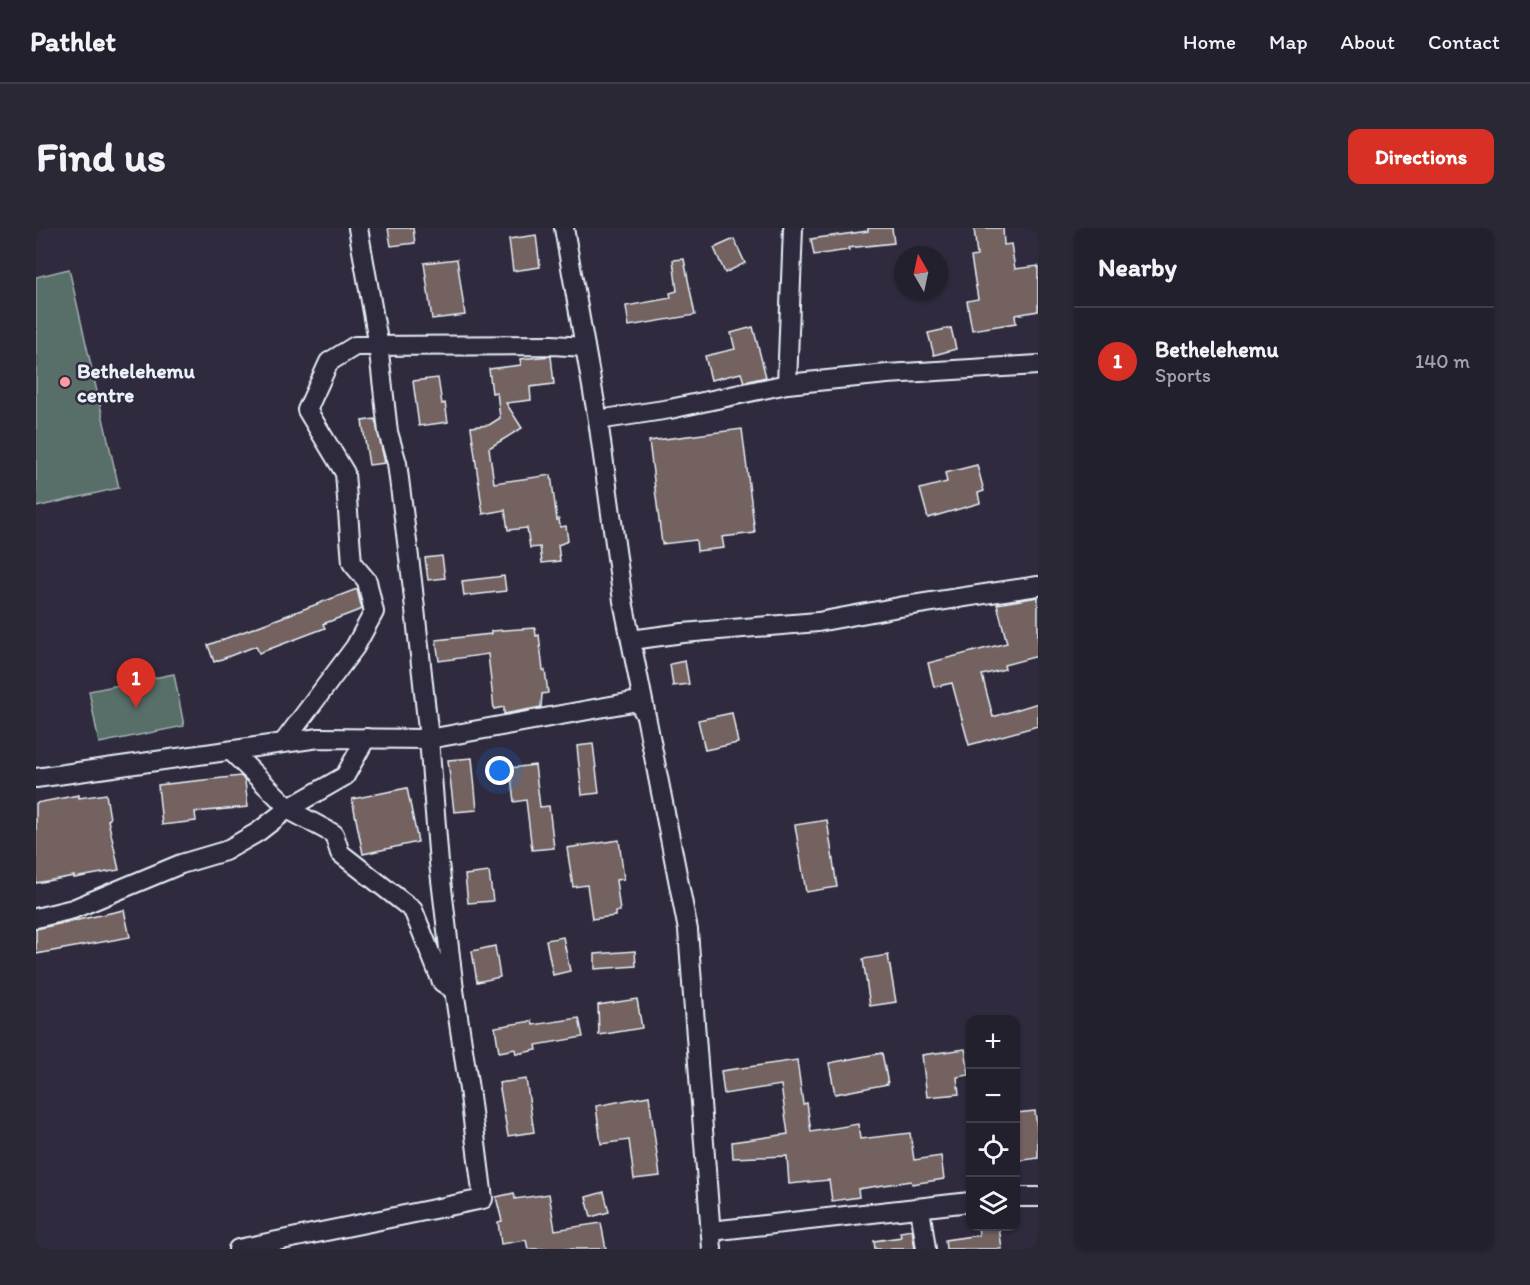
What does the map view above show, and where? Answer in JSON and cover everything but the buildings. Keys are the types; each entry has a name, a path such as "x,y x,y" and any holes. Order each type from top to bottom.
{"street":[{"path":"238,1249 483,1199 439,863 429,739 397,463 388,432 378,346 358,228"},
{"path":"564,228 598,420 623,601 688,930 712,1240 966,1202"},
{"path":"788,384 793,228"},
{"path":"283,743 355,648 374,612 367,581 352,563 345,473 307,410 329,362 355,346 552,345 585,347"},
{"path":"598,420 670,409 788,384 887,374 1038,366"},
{"path":"631,640 683,633 818,622 1038,585"},
{"path":"36,778 319,738 429,739 638,701 646,716"},
{"path":"36,918 73,909 181,864 225,851 258,832 289,808 345,776 366,738"},
{"path":"231,751 289,808 334,834 340,853 413,910 442,982 454,990"},
{"path":"1020,1197 1038,1197"},
{"path":"920,1208 926,1249"}],"green space":[{"name":"Bethelehemu centre","path":"69,269 119,488 36,507 36,277"},
{"path":"174,674 184,726 99,743 89,691"}],"place":[{"name":"Bethelehemu centre","path":"65,382"},
{"name":"Bethelehemu","path":"136,708"}]}
